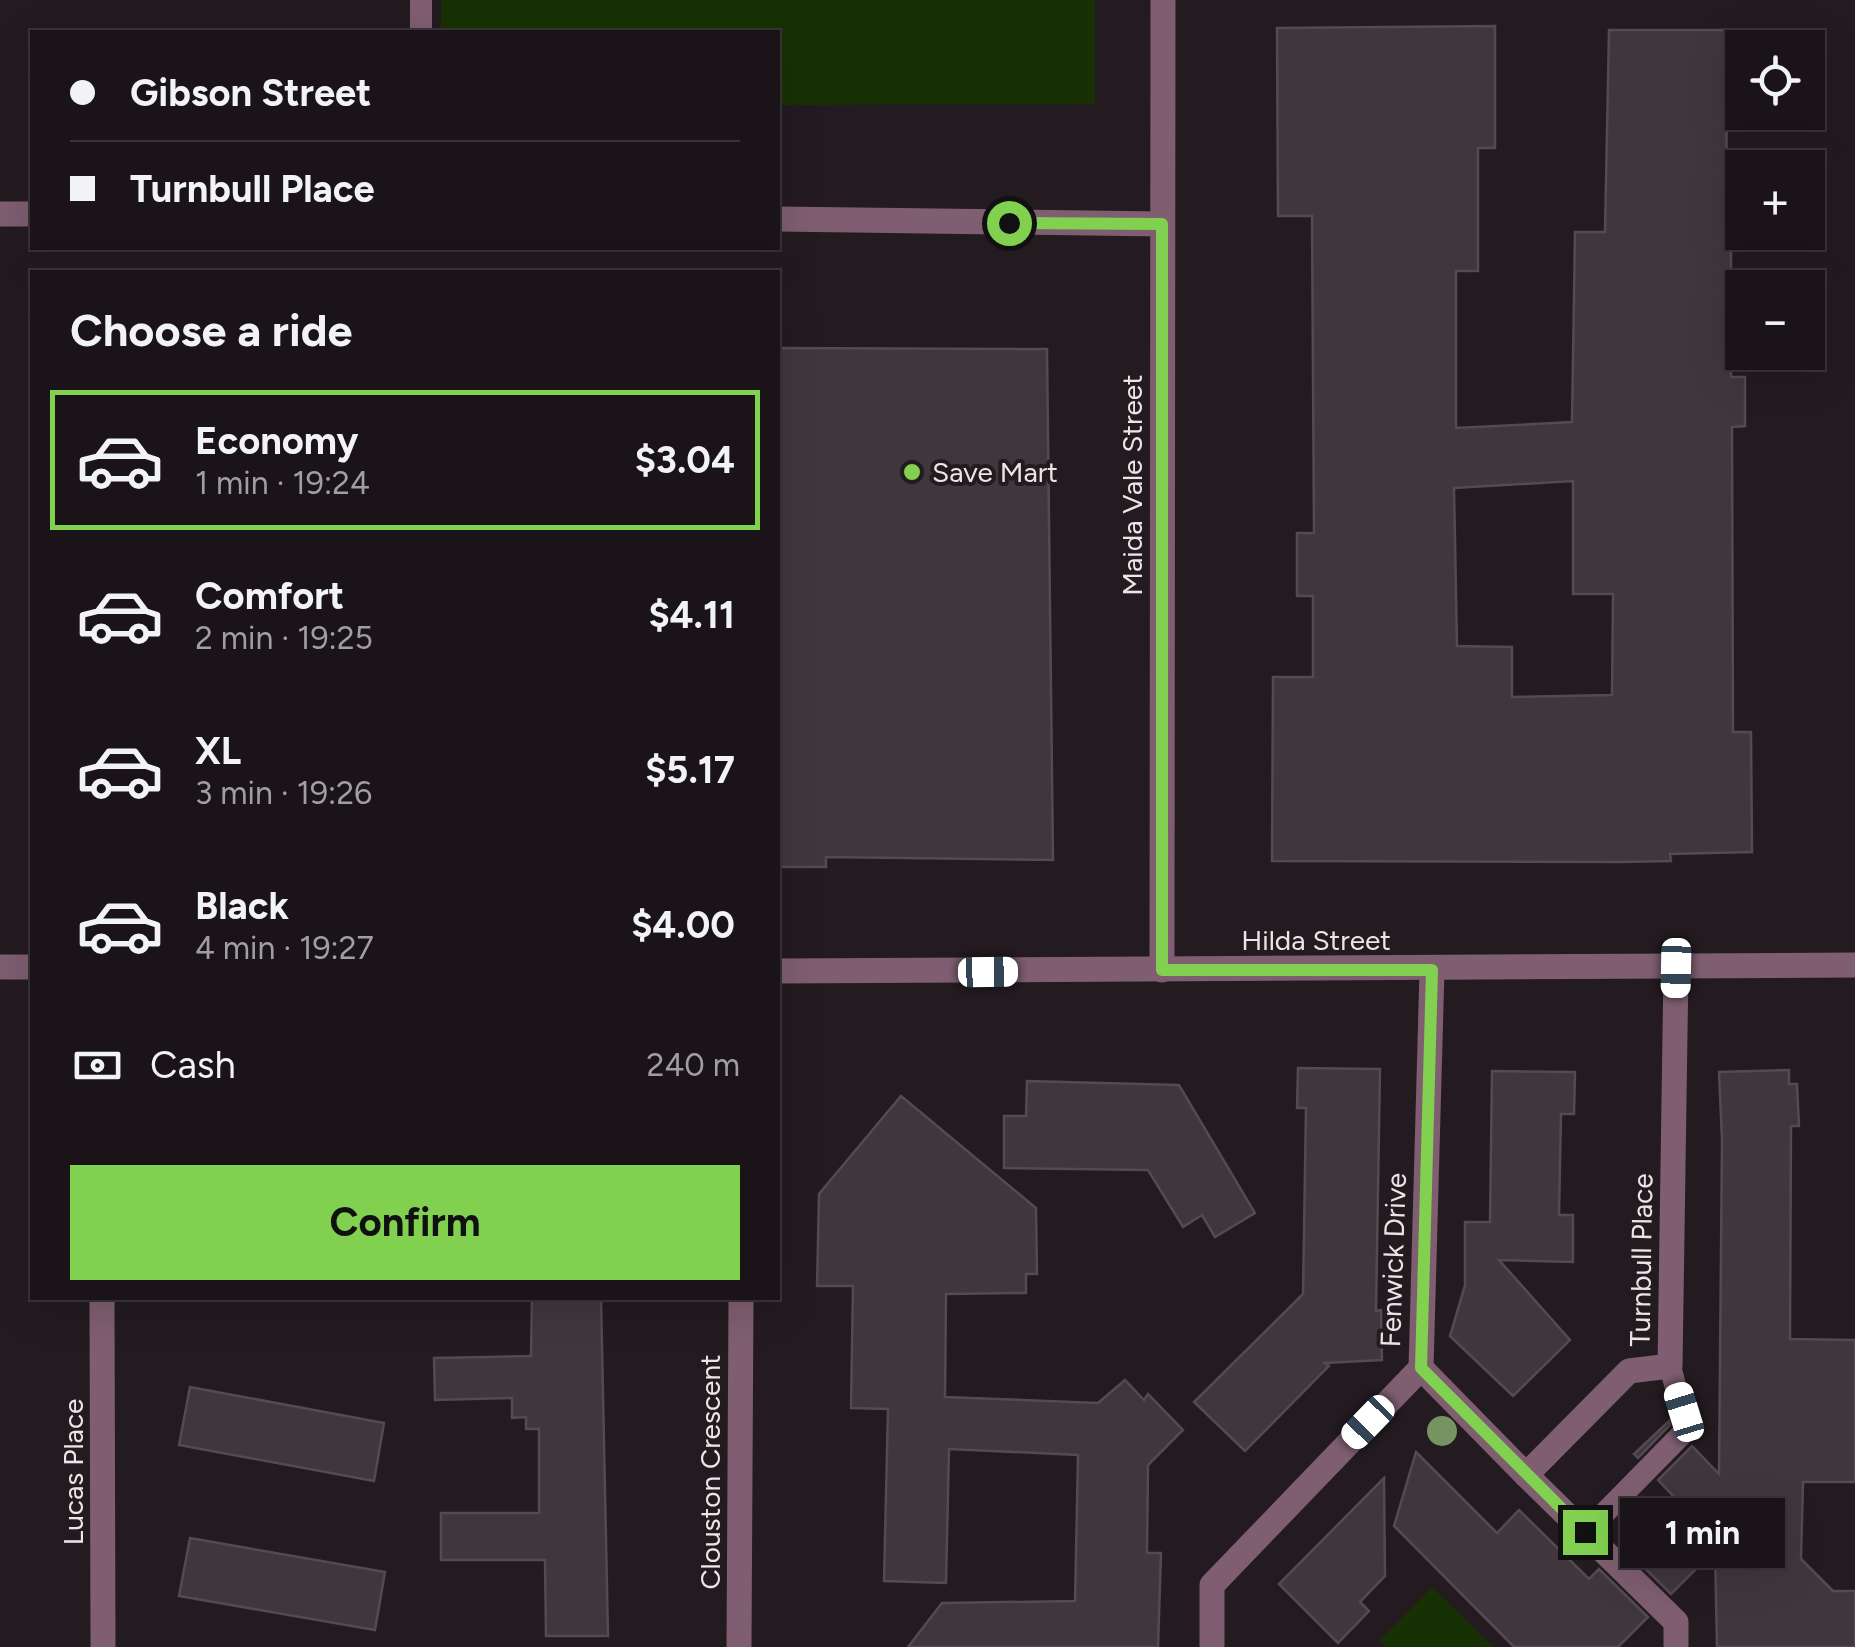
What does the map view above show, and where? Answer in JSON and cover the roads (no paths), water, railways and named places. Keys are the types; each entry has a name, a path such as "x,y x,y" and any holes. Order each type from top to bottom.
{"street":[{"name":"Maida Vale Street","path":"1162,970 1163,0"},
{"path":"0,214 30,214"},
{"path":"780,220 1162,224"},
{"name":"Hilda Street","path":"780,971 1855,965"},
{"path":"0,967 30,967"},
{"name":"Turnbull Place","path":"1526,1474 1629,1371 1670,1366 1676,968"},
{"name":"Fenwick Drive","path":"1212,1647 1212,1585 1421,1368 1432,970"},
{"name":"Lucas Place","path":"102,1300 104,1647"},
{"name":"Clouston Crescent","path":"739,1647 742,1300"},
{"path":"1421,1368 1676,1622 1676,1647"}],"lane":[{"path":"421,0 421,30"},
{"path":"1585,1532 1686,1428 1670,1366"}],"place":[{"name":"Save Mart","path":"912,472"}]}
